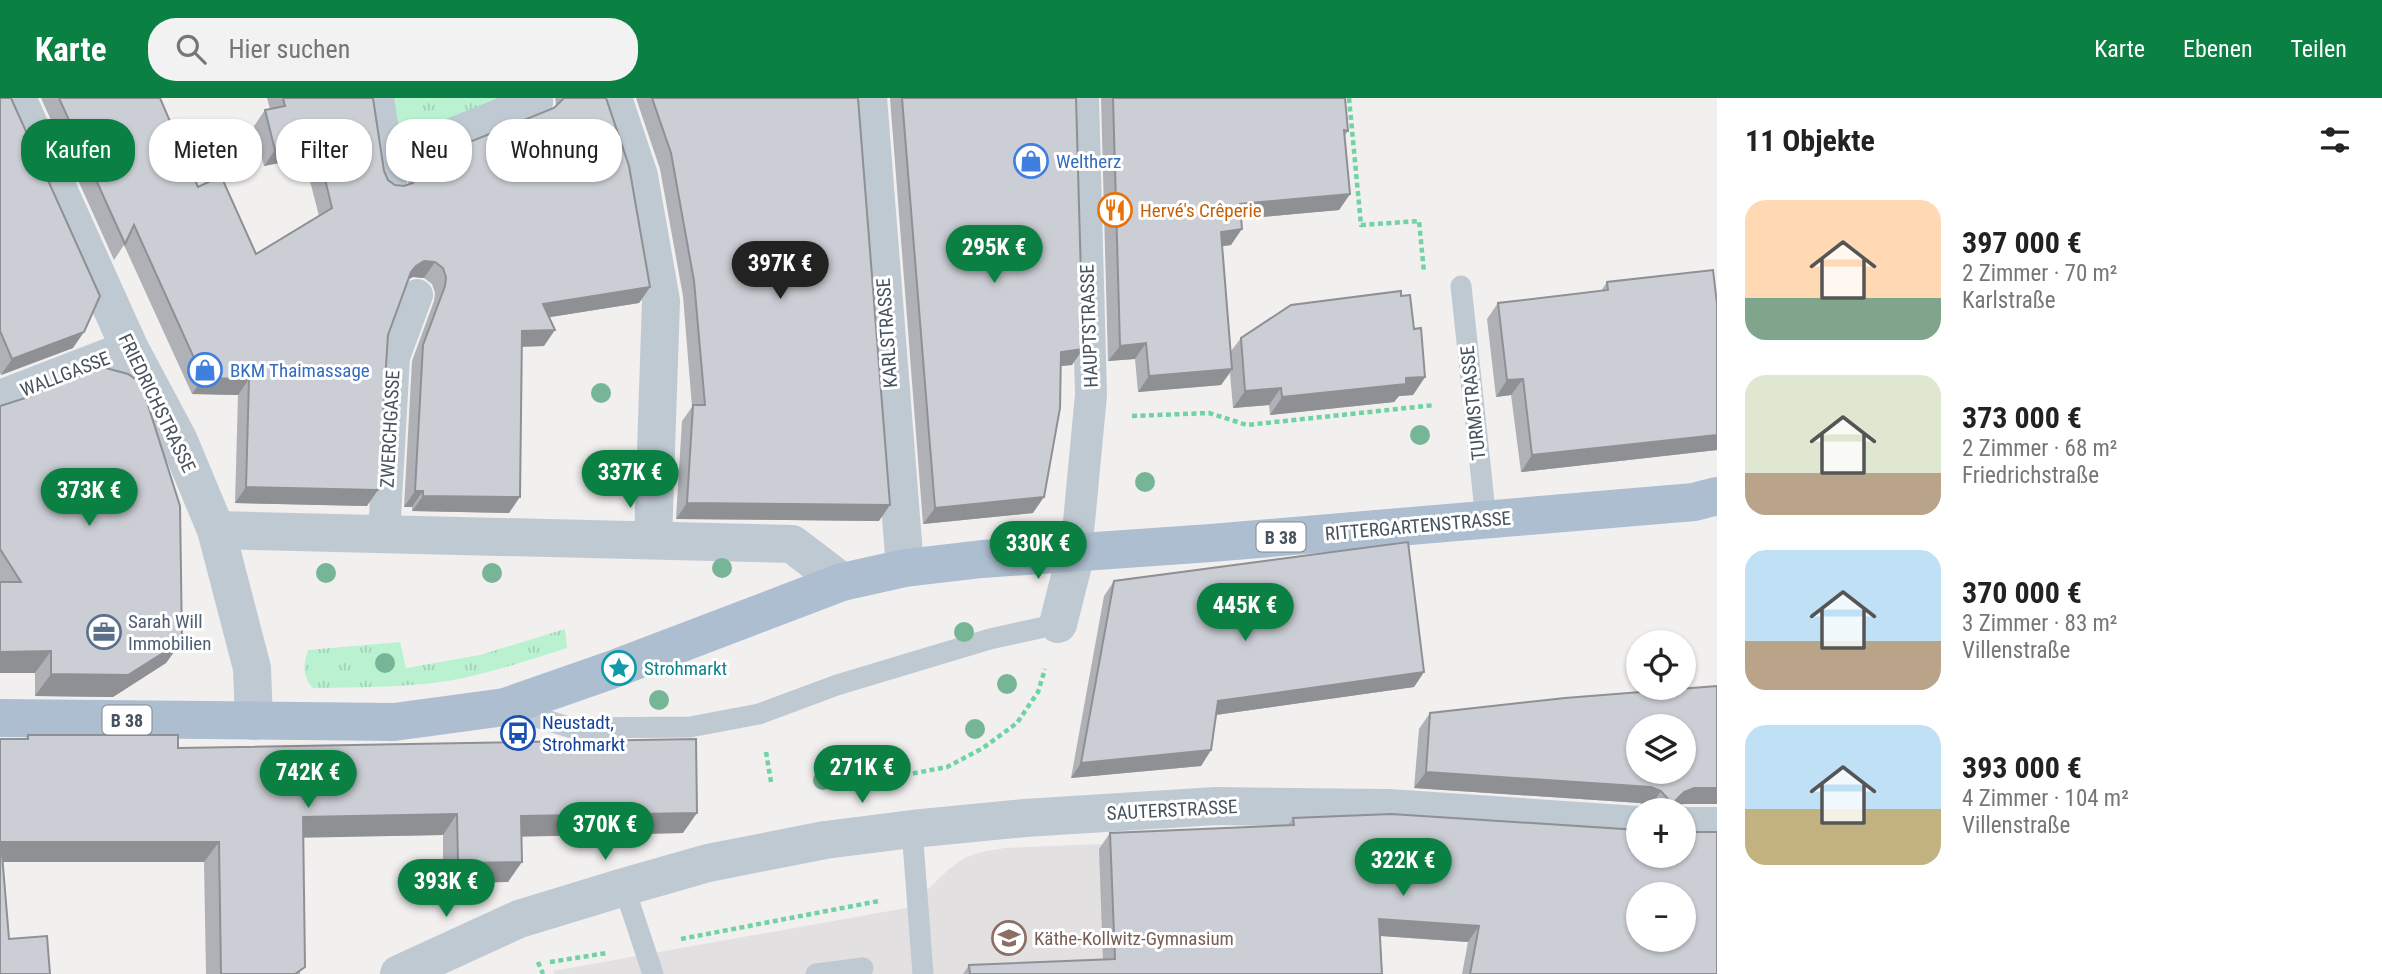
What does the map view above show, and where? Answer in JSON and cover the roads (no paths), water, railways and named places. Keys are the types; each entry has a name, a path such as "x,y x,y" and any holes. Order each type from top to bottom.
{"main road":[{"name":"RITTERGARTENSTRASSE","path":"1076,553 1694,502 1717,496"},
{"name":"B 38","path":"0,718 394,722 505,707 611,670 842,582 905,568 982,559 1076,553"}],"street":[{"name":"FRIEDRICHSTRASSE","path":"17,98 130,349 178,442 216,530 253,668 254,721"},
{"path":"378,98 386,148"},
{"path":"472,134 534,104 534,98"},
{"path":"613,98 639,176 661,301 653,540"},
{"name":"KARLSTRASSE","path":"868,98 905,568"},
{"name":"HAUPTSTRASSE","path":"1076,553 1091,395 1083,98"},
{"name":"ZWERCHGASSE","path":"384,536 394,357 417,295"},
{"name":"WALLGASSE","path":"0,399 130,349"},
{"path":"216,530 792,544 842,582"},
{"path":"1058,624 1076,553"},
{"name":"SAUTERSTRASSE","path":"399,974 519,919 708,863 825,840 912,829 1025,818 1216,806 1388,808 1626,824"},
{"path":"1696,825 1717,826"}],"lane":[{"name":"TURMSTRASSE","path":"1461,285 1486,520"},
{"path":"505,707 572,727 690,727 759,714 837,685 990,639 1058,624"},
{"path":"912,829 923,974"},
{"path":"624,887 653,974"},
{"path":"816,974 863,968"}],"place":[{"name":"Weltherz","path":"1031,161"},
{"name":"Hervé's Crêperie","path":"1115,210"},
{"name":"BKM Thaimassage","path":"205,370"},
{"name":"Sarah Will Immobilien","path":"104,632"},
{"name":"Strohmarkt","path":"619,668"},
{"name":"Neustadt, Strohmarkt","path":"518,733"},
{"name":"Käthe-Kollwitz-Gymnasium","path":"1009,938"}]}
